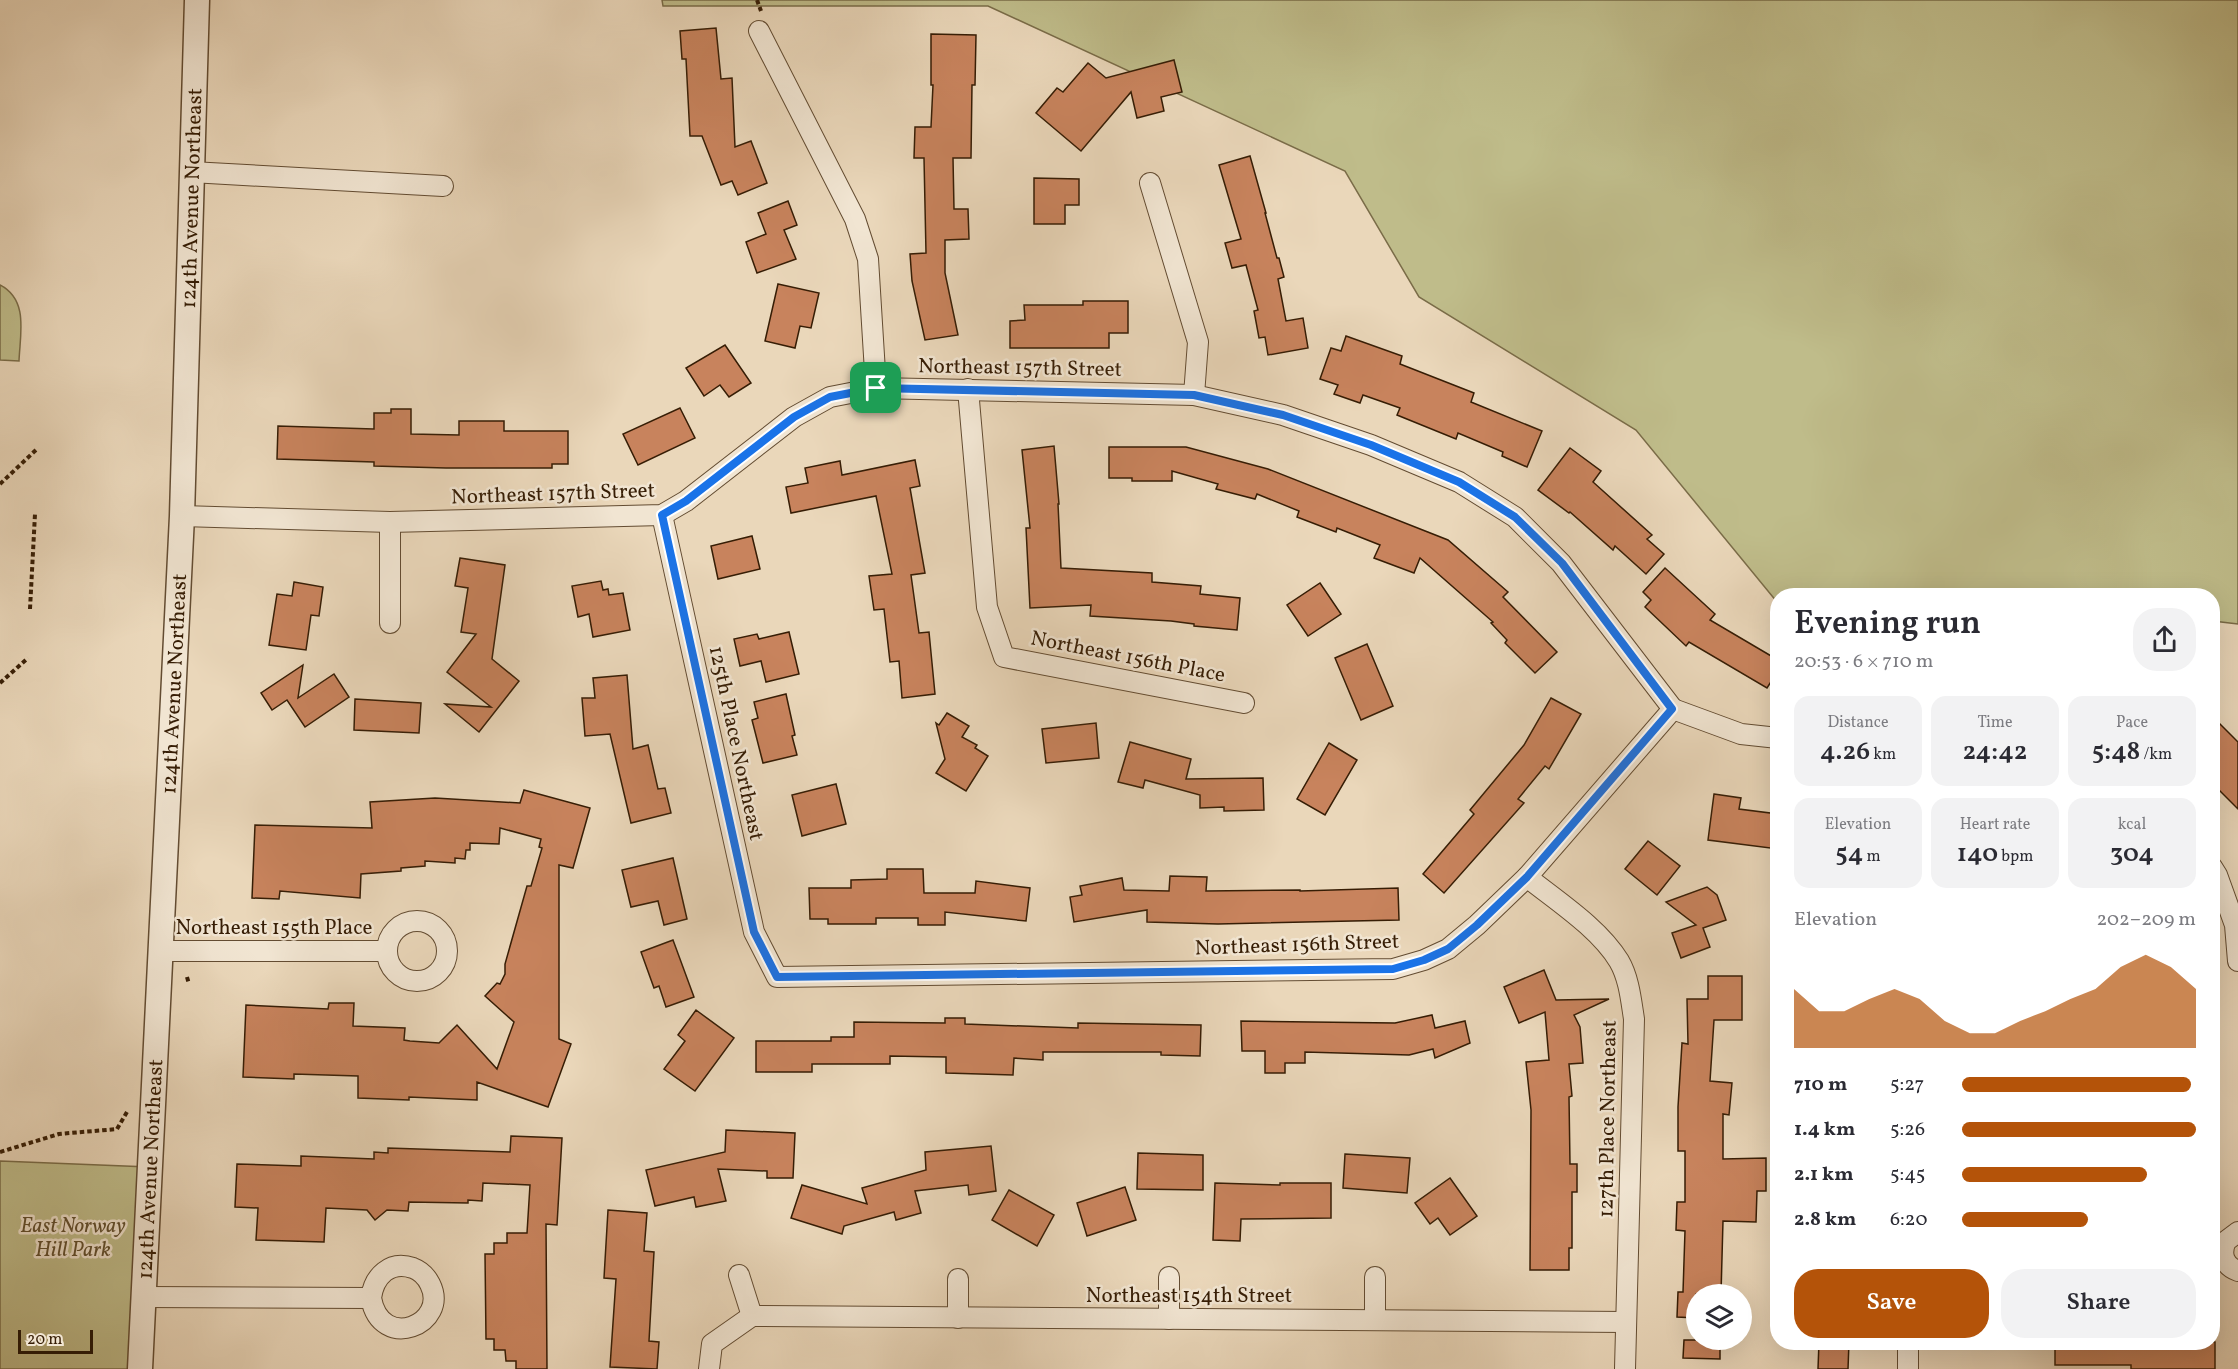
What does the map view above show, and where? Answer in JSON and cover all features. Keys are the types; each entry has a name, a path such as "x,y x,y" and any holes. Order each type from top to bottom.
{"street":[{"name":"124th Avenue Northeast","path":"140,1369 182,516 197,0"},
{"path":"759,31 855,219 868,259 876,388"},
{"path":"191,172 443,186"},
{"path":"1150,183 1198,342 1194,395"},
{"name":"Northeast 157th Street","path":"182,516 390,522 662,515 686,501 794,417 830,397 876,388 1194,395 1283,415 1371,445 1459,482 1515,517 1562,563 1672,709"},
{"name":"Northeast 156th Place","path":"968,389 987,607 1004,657 1244,703"},
{"name":"125th Place Northeast","path":"662,515 754,932 777,977"},
{"path":"390,522 390,623"},
{"path":"1672,709 1741,734 1770,737"},
{"name":"Northeast 156th Street","path":"777,977 1393,969 1424,960 1448,949 1527,877 1672,709"},
{"name":"127th Place Northeast","path":"1527,877 1603,939 1620,962 1629,987 1634,1019 1625,1369"},
{"path":"2220,884 2237,934 2238,961"},
{"name":"Northeast 155th Place","path":"161,951 387,951"},
{"path":"2220,1251 2226,1241 2238,1232"},
{"path":"2220,1256 2229,1266 2238,1271"},
{"path":"710,1369 712,1344 752,1316 739,1275"},
{"path":"1169,1277 1169,1319"},
{"path":"1375,1277 1375,1320"},
{"path":"958,1279 958,1318"},
{"path":"143,1297 370,1298"},
{"name":"Northeast 154th Street","path":"752,1316 1626,1322"},
{"path":"1908,1350 1908,1369"}],"path":[{"path":"0,484 38,448"},
{"path":"30,609 35,514"},
{"path":"0,683 28,658"},
{"path":"187,977 189,984"},
{"path":"0,1152 59,1134 117,1129 128,1111"}],"green space":[{"path":"662,0 2238,0 2238,624 2220,622 2220,588 1770,588 1770,593 1636,430 1419,297 1345,171 988,6 663,6"},
{"path":"0,285 9,291 19,309 21,329 19,361 0,360"},
{"name":"East Norway Hill Park","path":"0,1161 149,1167 140,1369 0,1369"}],"building":[{"path":"716,28 721,79 732,78 735,147 751,141 767,183 738,195 732,181 721,185 702,136 690,136 686,59 682,59 680,31"},
{"path":"931,34 976,35 975,85 972,85 971,158 953,158 954,209 968,209 969,239 945,240 945,273 958,335 925,340 912,281 910,254 926,253 924,158 914,158 915,127 931,127 933,85 931,85"},
{"path":"1174,60 1182,92 1161,97 1164,111 1137,118 1131,92 1081,151 1036,113 1057,88 1063,92 1088,63 1106,78"},
{"path":"1250,156 1284,277 1278,279 1286,321 1303,318 1308,348 1268,355 1265,337 1259,338 1254,311 1258,310 1246,265 1232,268 1225,243 1241,239 1219,165"},
{"path":"1034,178 1079,179 1079,205 1065,205 1065,224 1034,224"},
{"path":"788,201 797,225 784,230 796,259 757,273 746,242 766,234 758,213"},
{"path":"778,284 819,293 811,328 800,326 795,348 765,341"},
{"path":"1083,301 1128,301 1128,333 1109,333 1109,348 1010,348 1010,321 1025,320 1024,305 1083,305"},
{"path":"1346,336 1402,356 1400,364 1474,393 1471,402 1542,431 1527,467 1502,456 1503,452 1458,433 1456,439 1397,415 1400,408 1363,395 1360,403 1334,394 1338,385 1320,379 1331,348 1341,351"},
{"path":"725,345 751,383 729,397 720,385 704,396 686,368"},
{"path":"680,408 695,438 638,465 623,434"},
{"path":"391,409 411,409 411,434 459,435 459,421 504,421 504,431 568,431 568,464 552,464 552,468 446,468 374,466 374,462 277,459 278,426 374,429 374,413 391,413"},
{"path":"1054,446 1061,568 1152,573 1152,582 1201,586 1200,594 1240,598 1237,630 1194,626 1194,624 1171,621 1090,616 1091,605 1030,608 1026,528 1030,528 1022,450"},
{"path":"1109,447 1186,447 1268,469 1448,540 1508,592 1503,597 1557,652 1535,673 1505,643 1507,640 1491,623 1493,622 1420,558 1414,573 1374,558 1380,545 1337,528 1336,532 1297,517 1299,511 1257,494 1255,499 1216,489 1218,484 1172,471 1172,481 1132,481 1132,478 1109,478"},
{"path":"1570,448 1601,471 1593,482 1652,535 1647,539 1664,554 1646,574 1615,546 1613,550 1570,512 1538,490"},
{"path":"915,460 920,486 910,488 925,573 911,575 919,633 929,632 935,694 902,698 899,661 890,662 884,609 874,610 869,576 892,574 876,496 791,513 786,487 808,483 805,468 840,461 842,475"},
{"path":"752,536 760,569 718,579 711,546"},
{"path":"460,558 505,565 492,659 519,681 479,732 445,704 491,707 447,672 476,634 461,632 468,588 455,586"},
{"path":"1665,568 1715,614 1710,620 1770,655 1770,683 1767,688 1689,642 1686,646 1645,607 1651,600 1643,592"},
{"path":"601,581 603,590 608,589 609,595 623,593 630,630 593,637 589,614 578,617 572,586"},
{"path":"294,582 323,587 319,616 311,615 306,650 269,645 277,594 292,596"},
{"path":"1320,583 1341,614 1308,636 1287,605"},
{"path":"789,632 799,674 766,682 761,661 740,666 734,639 757,634 759,639"},
{"path":"1367,644 1393,706 1361,720 1335,658"},
{"path":"303,665 298,698 334,674 349,697 305,727 287,700 272,710 261,693"},
{"path":"627,675 633,749 648,745 658,789 665,788 671,813 631,823 610,734 585,736 582,698 595,698 593,678"},
{"path":"786,694 797,755 763,763 752,720 758,718 754,702"},
{"path":"1551,698 1581,714 1549,769 1545,766 1518,799 1524,803 1444,893 1423,874 1474,814 1470,810 1524,745"},
{"path":"355,699 421,703 419,733 354,730"},
{"path":"947,713 969,726 962,737 977,745 975,748 988,756 966,791 936,773 945,759 936,723 939,725"},
{"path":"1096,723 1099,758 1046,763 1042,729"},
{"path":"2220,724 2238,742 2238,809 2220,791"},
{"path":"1130,742 1191,759 1186,779 1263,778 1264,810 1224,811 1224,807 1200,808 1200,795 1145,780 1143,788 1118,782"},
{"path":"1329,743 1357,760 1325,815 1297,799"},
{"path":"836,784 846,824 802,836 792,795"},
{"path":"524,790 590,808 573,868 559,865 559,1039 571,1044 548,1107 477,1082 477,1100 409,1097 409,1100 358,1098 358,1076 294,1074 294,1079 243,1077 246,1005 328,1009 329,1003 354,1003 353,1026 405,1028 404,1040 410,1041 439,1043 457,1025 497,1069 514,1022 485,996 497,983 500,984 505,974 505,964 527,886 531,886 542,848 539,847 541,839 500,828 499,844 470,843 470,850 466,850 465,859 455,858 455,863 425,861 425,866 401,868 401,871 361,874 360,898 280,891 279,899 252,898 255,825 372,828 370,802 435,798 520,803"},
{"path":"1714,794 1741,798 1739,809 1770,813 1770,848 1708,840"},
{"path":"1648,841 1680,866 1657,895 1625,869"},
{"path":"673,858 687,919 664,925 658,901 631,907 622,870"},
{"path":"887,869 923,869 924,893 975,893 976,881 1030,888 1026,921 945,912 945,925 918,925 918,918 876,918 876,924 828,924 828,919 810,919 809,888 851,888 851,880 887,879"},
{"path":"1170,876 1207,877 1206,891 1398,888 1399,920 1218,924 1147,922 1147,910 1074,922 1070,897 1082,895 1080,886 1122,878 1124,890 1169,891"},
{"path":"1707,887 1717,895 1726,920 1703,928 1710,947 1681,958 1672,933 1696,925 1666,902"},
{"path":"673,940 694,997 666,1007 659,986 654,988 641,952"},
{"path":"1544,970 1556,1000 1609,999 1574,1015 1580,1027 1583,1063 1569,1064 1572,1096 1569,1097 1570,1164 1577,1164 1577,1192 1572,1192 1572,1248 1569,1248 1569,1270 1530,1270 1531,1110 1526,1062 1549,1060 1545,1012 1519,1023 1504,987"},
{"path":"1708,976 1742,976 1742,1020 1714,1020 1710,1081 1732,1083 1729,1115 1723,1114 1723,1159 1766,1158 1766,1191 1757,1191 1756,1222 1723,1221 1721,1284 1686,1284 1686,1317 1677,1317 1678,1292 1683,1292 1685,1231 1676,1230 1677,1202 1685,1202 1685,1151 1678,1151 1682,1043 1688,1044 1687,999 1708,999"},
{"path":"696,1010 734,1038 695,1091 664,1069 685,1041 678,1035"},
{"path":"1432,1015 1435,1028 1465,1021 1470,1043 1435,1058 1433,1049 1409,1055 1305,1052 1305,1063 1285,1063 1285,1073 1265,1073 1265,1051 1242,1051 1241,1021 1395,1023"},
{"path":"945,1018 965,1018 965,1024 1078,1028 1078,1023 1201,1025 1200,1056 1161,1055 1161,1052 1043,1052 1043,1060 1014,1058 1013,1075 946,1073 946,1057 890,1056 890,1064 812,1064 812,1072 756,1072 756,1041 831,1041 831,1037 854,1037 854,1022 945,1023"},
{"path":"726,1130 795,1133 793,1178 767,1178 767,1171 718,1169 726,1201 696,1207 694,1197 655,1206 646,1170 725,1152"},
{"path":"511,1136 562,1138 557,1225 546,1224 547,1369 516,1369 516,1361 506,1361 505,1350 494,1350 494,1339 486,1339 485,1254 494,1254 494,1243 507,1243 507,1233 527,1233 530,1185 483,1183 482,1201 468,1200 468,1203 409,1202 408,1211 387,1210 375,1220 367,1210 326,1208 324,1242 256,1240 258,1208 235,1207 237,1164 301,1166 301,1156 374,1159 374,1152 388,1153 388,1148 510,1152"},
{"path":"991,1146 996,1191 969,1195 968,1185 915,1191 921,1213 896,1220 894,1212 844,1226 842,1234 791,1218 802,1185 867,1204 862,1188 926,1170 925,1152"},
{"path":"1138,1153 1203,1155 1203,1190 1137,1189"},
{"path":"1345,1154 1410,1158 1407,1193 1343,1188"},
{"path":"1450,1178 1477,1216 1450,1235 1438,1218 1430,1224 1415,1203"},
{"path":"1215,1183 1280,1185 1280,1183 1331,1183 1331,1218 1241,1219 1240,1241 1213,1240"},
{"path":"1125,1187 1136,1220 1087,1236 1077,1203"},
{"path":"1009,1190 1054,1215 1037,1246 992,1220"},
{"path":"608,1210 647,1213 644,1251 654,1252 649,1341 659,1342 657,1369 610,1367 616,1279 604,1278"},
{"path":"1684,1340 1686,1340 1686,1350 1720,1350 1720,1359 1683,1358"},
{"path":"1819,1350 1849,1350 1848,1369 1818,1369"},
{"path":"2055,1350 2215,1350 2215,1369 2131,1369 2131,1365 2055,1365"}],"route":[{"path":"876,388 1194,395 1283,415 1371,445 1459,482 1515,517 1562,563 1672,709 1527,877 1448,949 1424,960 1393,969 777,977 754,932 662,515 686,501 794,417 830,397 876,388"}]}
